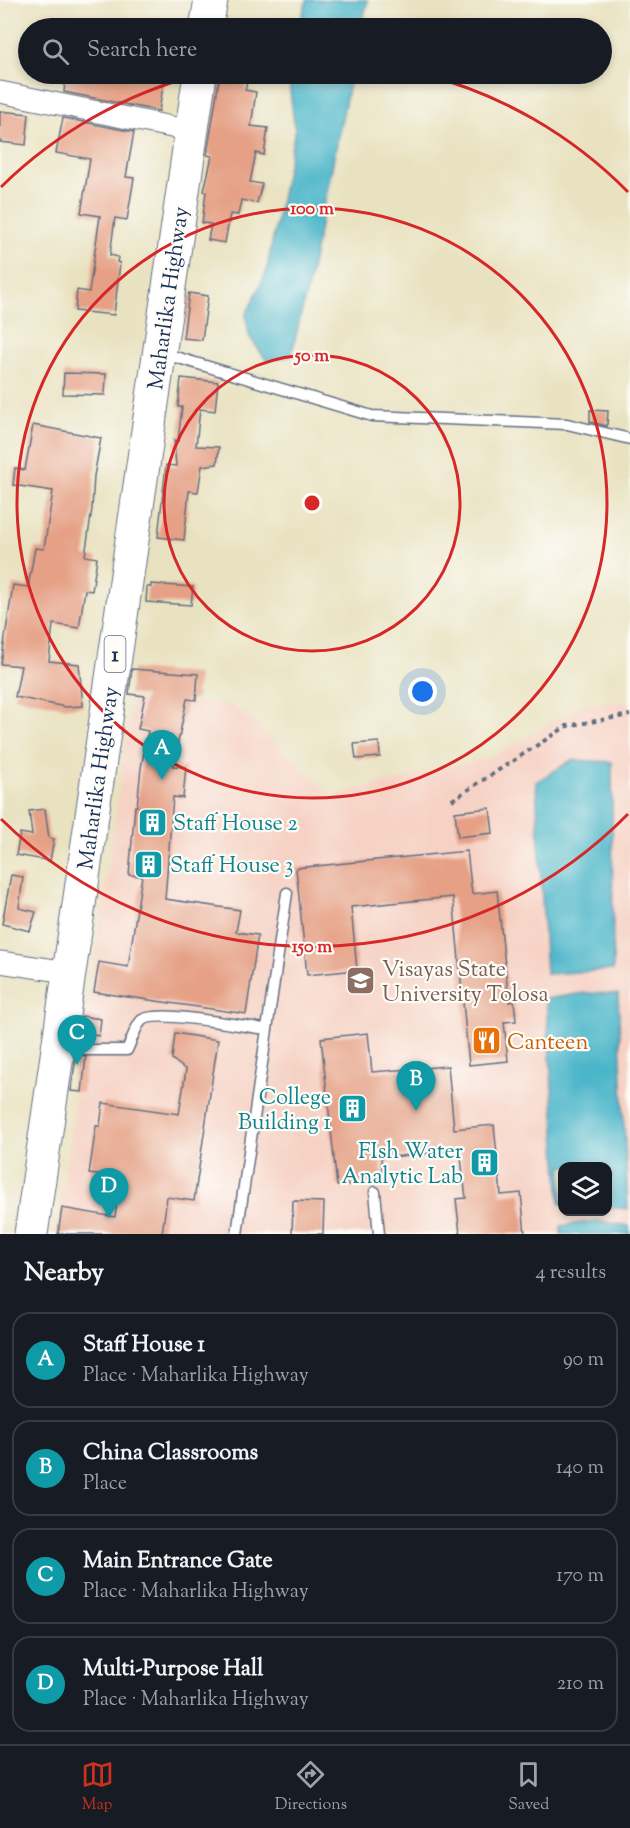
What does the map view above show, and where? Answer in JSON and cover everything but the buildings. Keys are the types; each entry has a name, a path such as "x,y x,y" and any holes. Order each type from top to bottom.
{"highway":[{"path":"208,18 211,0"},
{"name":"Maharlika Highway","path":"30,1234 72,1048 68,972 199,84"}],"street":[{"path":"0,92 192,131"},
{"path":"0,962 68,972"}],"lane":[{"path":"159,352 372,416 567,424 630,439"},
{"path":"237,1234 287,893"},
{"path":"72,1048 127,1050 141,1021 150,1016 170,1016 266,1029"},
{"path":"375,1192 379,1234"}],"path":[{"path":"452,800 567,726 630,715"}],"shaded area":[{"name":"Visayas State University Tolosa","path":"132,698 233,705 332,796 490,757 583,705 630,701 630,1234 56,1234"}],"water":[{"path":"307,0 368,0 364,18 301,18"},
{"path":"289,84 349,84 308,285 291,356 267,361 249,336 246,315 266,273 295,131"},
{"path":"572,760 612,762 613,970 546,974 536,782"},
{"path":"584,993 618,994 628,1209 612,1207 612,1162 558,1162 558,1175 546,999"},
{"path":"596,1221 629,1226 630,1234 561,1234 561,1226"}],"place":[{"name":"Staff House 1","path":"162,780"},
{"name":"Staff House 2","path":"152,822"},
{"name":"Staff House 3","path":"149,864"},
{"name":"Visayas State University Tolosa","path":"361,981"},
{"name":"Canteen","path":"486,1041"},
{"name":"Main Entrance Gate","path":"77,1065"},
{"name":"College Building 1","path":"352,1109"},
{"name":"China Classrooms","path":"416,1111"},
{"name":"FIsh Water Analytic Lab","path":"484,1163"},
{"name":"Multi-Purpose Hall","path":"109,1218"}]}
